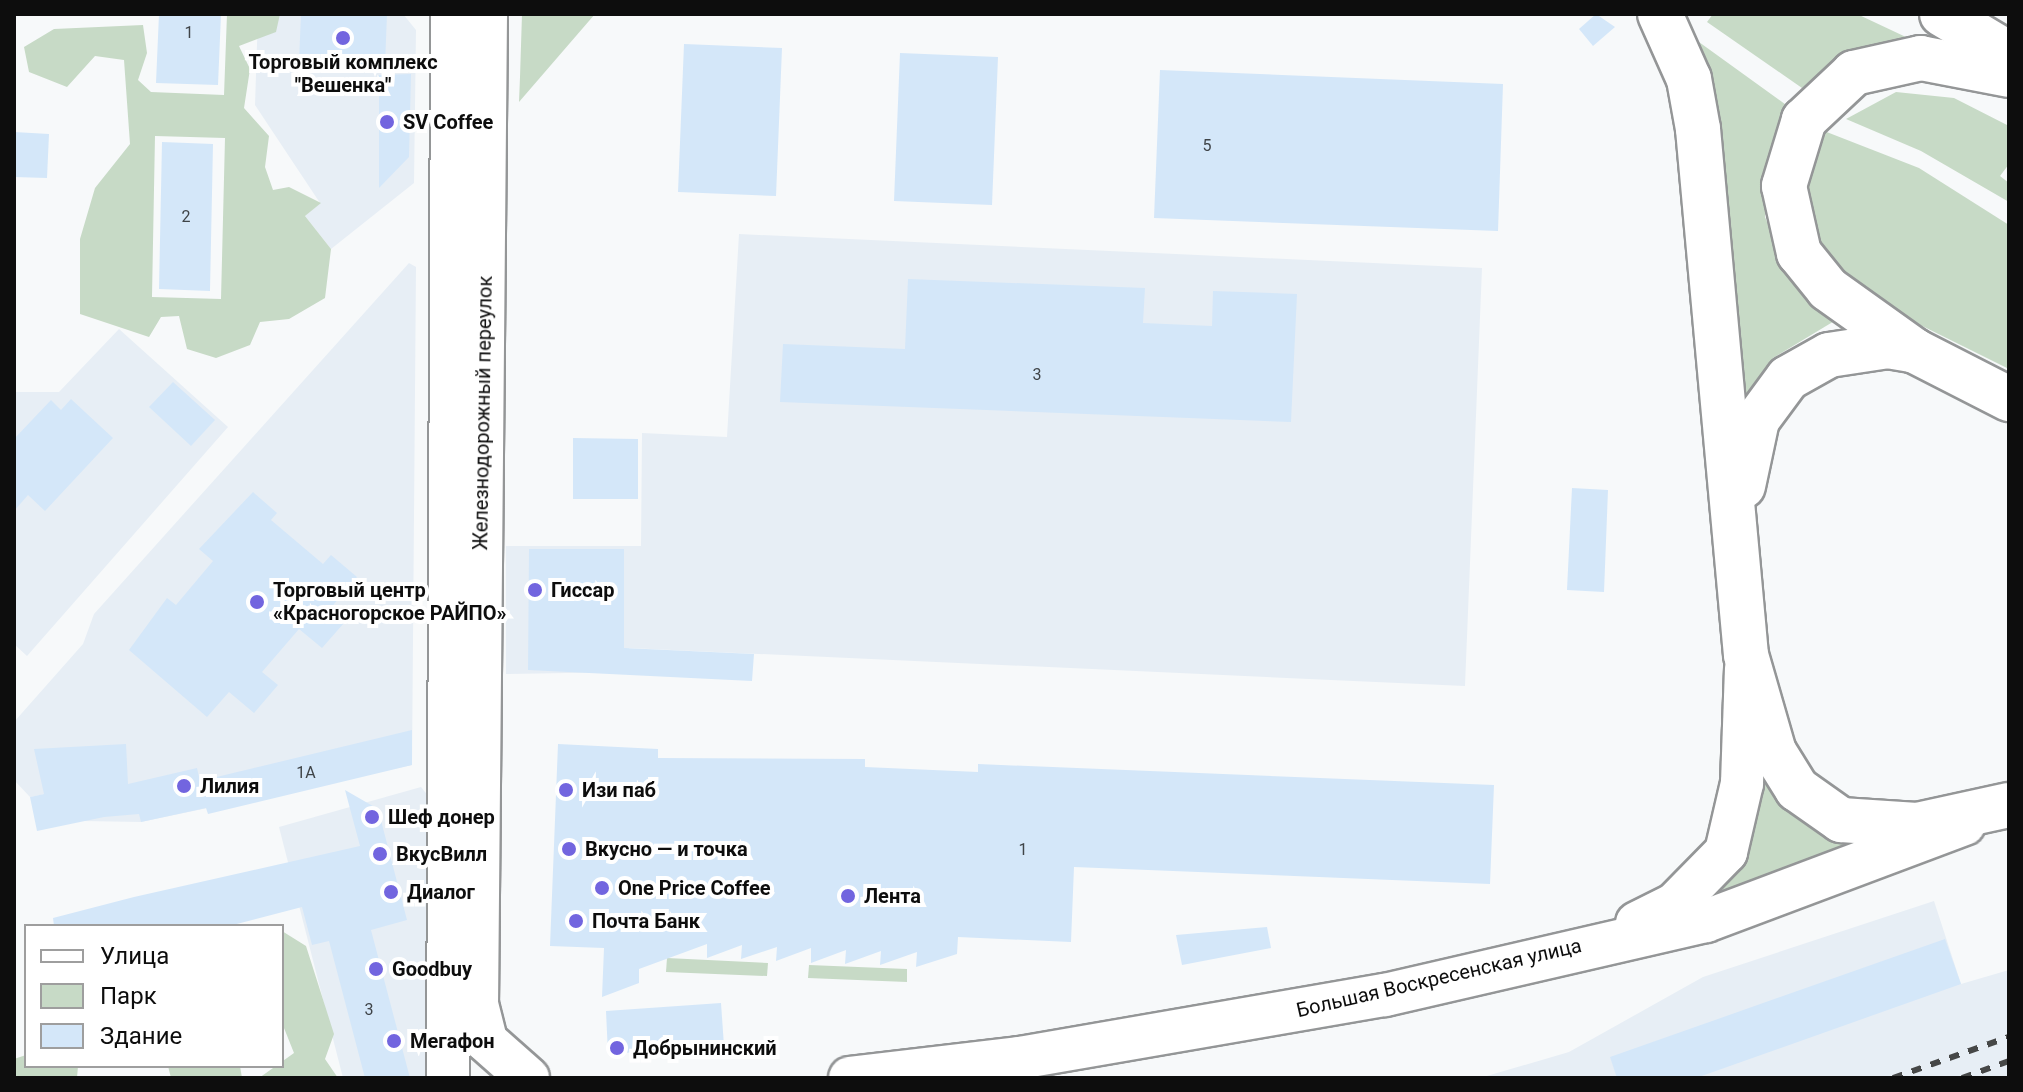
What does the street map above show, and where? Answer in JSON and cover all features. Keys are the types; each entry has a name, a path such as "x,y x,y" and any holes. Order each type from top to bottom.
{"main road":[{"path":"1660,14 1689,79 1698,129 1746,655 1774,752 1815,806 1873,826 1998,810"},
{"path":"1942,14 2009,54"},
{"path":"2009,75 1921,58 1876,64 1835,85 1793,140 1785,209 1799,253 1828,289 1915,351 2009,399"},
{"path":"1737,536 1757,420 1788,378 1829,355 1888,346 1915,351"}],"street":[{"name":"Железнодорожный переулок","path":"448,1078 452,14"},
{"name":"Железнодорожный переулок","path":"486,14 477,1004 486,1041 528,1078"},
{"path":"487,64 500,14"},
{"path":"1591,943 1675,904 1726,852 1742,783 1746,655"},
{"name":"Большая Воскресенская улица","path":"850,1078 1019,1058 1385,995 1591,943 1706,921 1890,858 1998,810"}],"shaded area":[{"path":"258,14 403,14 416,30 414,183 331,249 305,216 320,203 255,105"},
{"path":"739,234 1482,268 1465,686 629,648 627,672 506,674 506,546 641,546 642,433 727,437"},
{"path":"409,263 416,267 412,765 141,822 83,821 76,788 30,797 14,780 14,722 83,644 94,614"},
{"path":"119,329 228,427 27,656 14,644 14,392 59,392"},
{"path":"421,787 429,797 435,1078 343,1078 279,827"},
{"path":"1934,901 1961,984 2009,970 2009,1078 1480,1078 1569,1052 1703,977"}],"green space":[{"path":"227,14 280,14 276,32 239,46 250,69 244,108 269,136 265,167 273,190 289,187 321,203 305,216 331,249 325,298 289,319 260,322 250,345 216,358 187,349 179,316 161,317 149,337 80,314 80,239 95,188 130,144 124,60 95,56 67,87 29,72 24,47 54,29 143,25 147,53 138,80 151,92 224,95","holes":["155,136 225,138 221,299 152,297"]},
{"path":"522,14 595,14 519,102 520,77"},
{"path":"1713,14 1857,14 1908,38 1908,46 1840,61 1802,88 1707,22"},
{"path":"1692,37 1789,107 1766,162 1765,217 1783,260 1836,320 1773,358 1738,418"},
{"path":"1896,92 1954,98 2009,126 2009,164 2000,176 2009,183 2009,202 1921,151 1846,119"},
{"path":"1819,129 1919,168 2009,225 2009,369 1880,305 1827,261 1806,224 1802,201"},
{"path":"1764,777 1806,825 1865,845 1709,900 1744,855"},
{"path":"284,932 306,946 334,1034 325,1059 338,1078 259,1078 273,1068 284,1068 284,1060 294,1053 284,1028"},
{"path":"667,958 768,963 767,976 666,972"},
{"path":"809,965 907,969 907,982 808,978"},
{"path":"24,1056 24,1068 78,1068 77,1078 14,1078 14,1059"},
{"path":"168,1068 240,1068 242,1078 171,1078"}],"building":[{"path":"159,14 221,14 218,85 156,83"},
{"name":"Торговый комплекс \"Вешенка\"","path":"301,14 387,14 385,65 299,62"},
{"path":"1596,14 1615,27 1593,46 1579,29"},
{"path":"684,44 782,48 776,196 678,192"},
{"path":"900,53 998,57 992,205 894,201"},
{"path":"1160,70 1503,84 1498,231 1154,218"},
{"path":"411,74 409,157 379,188 379,75"},
{"path":"14,132 49,134 47,178 14,177"},
{"path":"162,142 213,144 210,291 159,289"},
{"path":"908,279 1145,288 1143,323 1212,326 1213,291 1297,294 1291,422 780,402 783,344 905,349"},
{"path":"173,382 215,420 191,446 149,407"},
{"path":"71,399 113,438 45,511 28,495 14,511 14,439 51,400 61,410"},
{"path":"573,438 638,439 638,499 573,499"},
{"path":"1572,488 1608,490 1604,592 1567,590"},
{"name":"Торговый центр «Красногорское РАЙПО»","path":"253,492 277,513 271,520 323,564 331,555 357,577 329,610 344,623 322,648 299,629 262,672 278,685 254,713 229,692 207,717 129,650 167,598 176,605 213,561 199,549"},
{"path":"529,549 624,549 624,648 754,654 752,681 528,670"},
{"path":"412,730 412,765 208,814 206,808 141,822 139,814 104,817 37,831 30,797 44,794 34,749 126,744 128,784 197,768 200,781"},
{"path":"558,744 658,749 658,758 865,759 865,767 978,772 978,764 1494,785 1490,884 1074,867 1071,942 958,937 957,954 916,967 917,952 880,965 881,951 845,964 846,950 811,963 811,948 776,961 777,947 741,959 742,945 707,958 707,944 639,969 639,983 602,997 604,948 550,946"},
{"path":"345,790 378,809 407,920 371,930 410,1078 365,1078 329,941 312,945 302,907 237,924 54,924 53,918 134,897 360,846"},
{"path":"1267,927 1271,948 1182,965 1176,935"},
{"path":"1945,939 1961,984 1696,1078 1617,1078 1610,1057"},
{"path":"721,1003 724,1046 608,1054 606,1011"}],"railway":[{"path":"1893,1078 2009,1037"},
{"path":"1962,1078 2009,1061"}],"place":[{"name":"Торговый комплекс \"Вешенка\"","path":"343,38"},
{"name":"SV Coffee","path":"387,122"},
{"name":"Гиссар","path":"535,590"},
{"name":"Торговый центр «Красногорское РАЙПО»","path":"257,602"},
{"name":"Лилия","path":"184,786"},
{"name":"Изи паб","path":"566,790"},
{"name":"Шеф донер","path":"372,817"},
{"name":"Вкусно — и точка","path":"569,849"},
{"name":"ВкусВилл","path":"380,854"},
{"name":"One Price Coffee","path":"602,888"},
{"name":"Диалог","path":"391,892"},
{"name":"Лента","path":"848,896"},
{"name":"Почта Банк","path":"576,921"},
{"name":"Goodbuy","path":"376,969"},
{"name":"Мегафон","path":"394,1041"},
{"name":"Добрынинский","path":"617,1048"}]}
